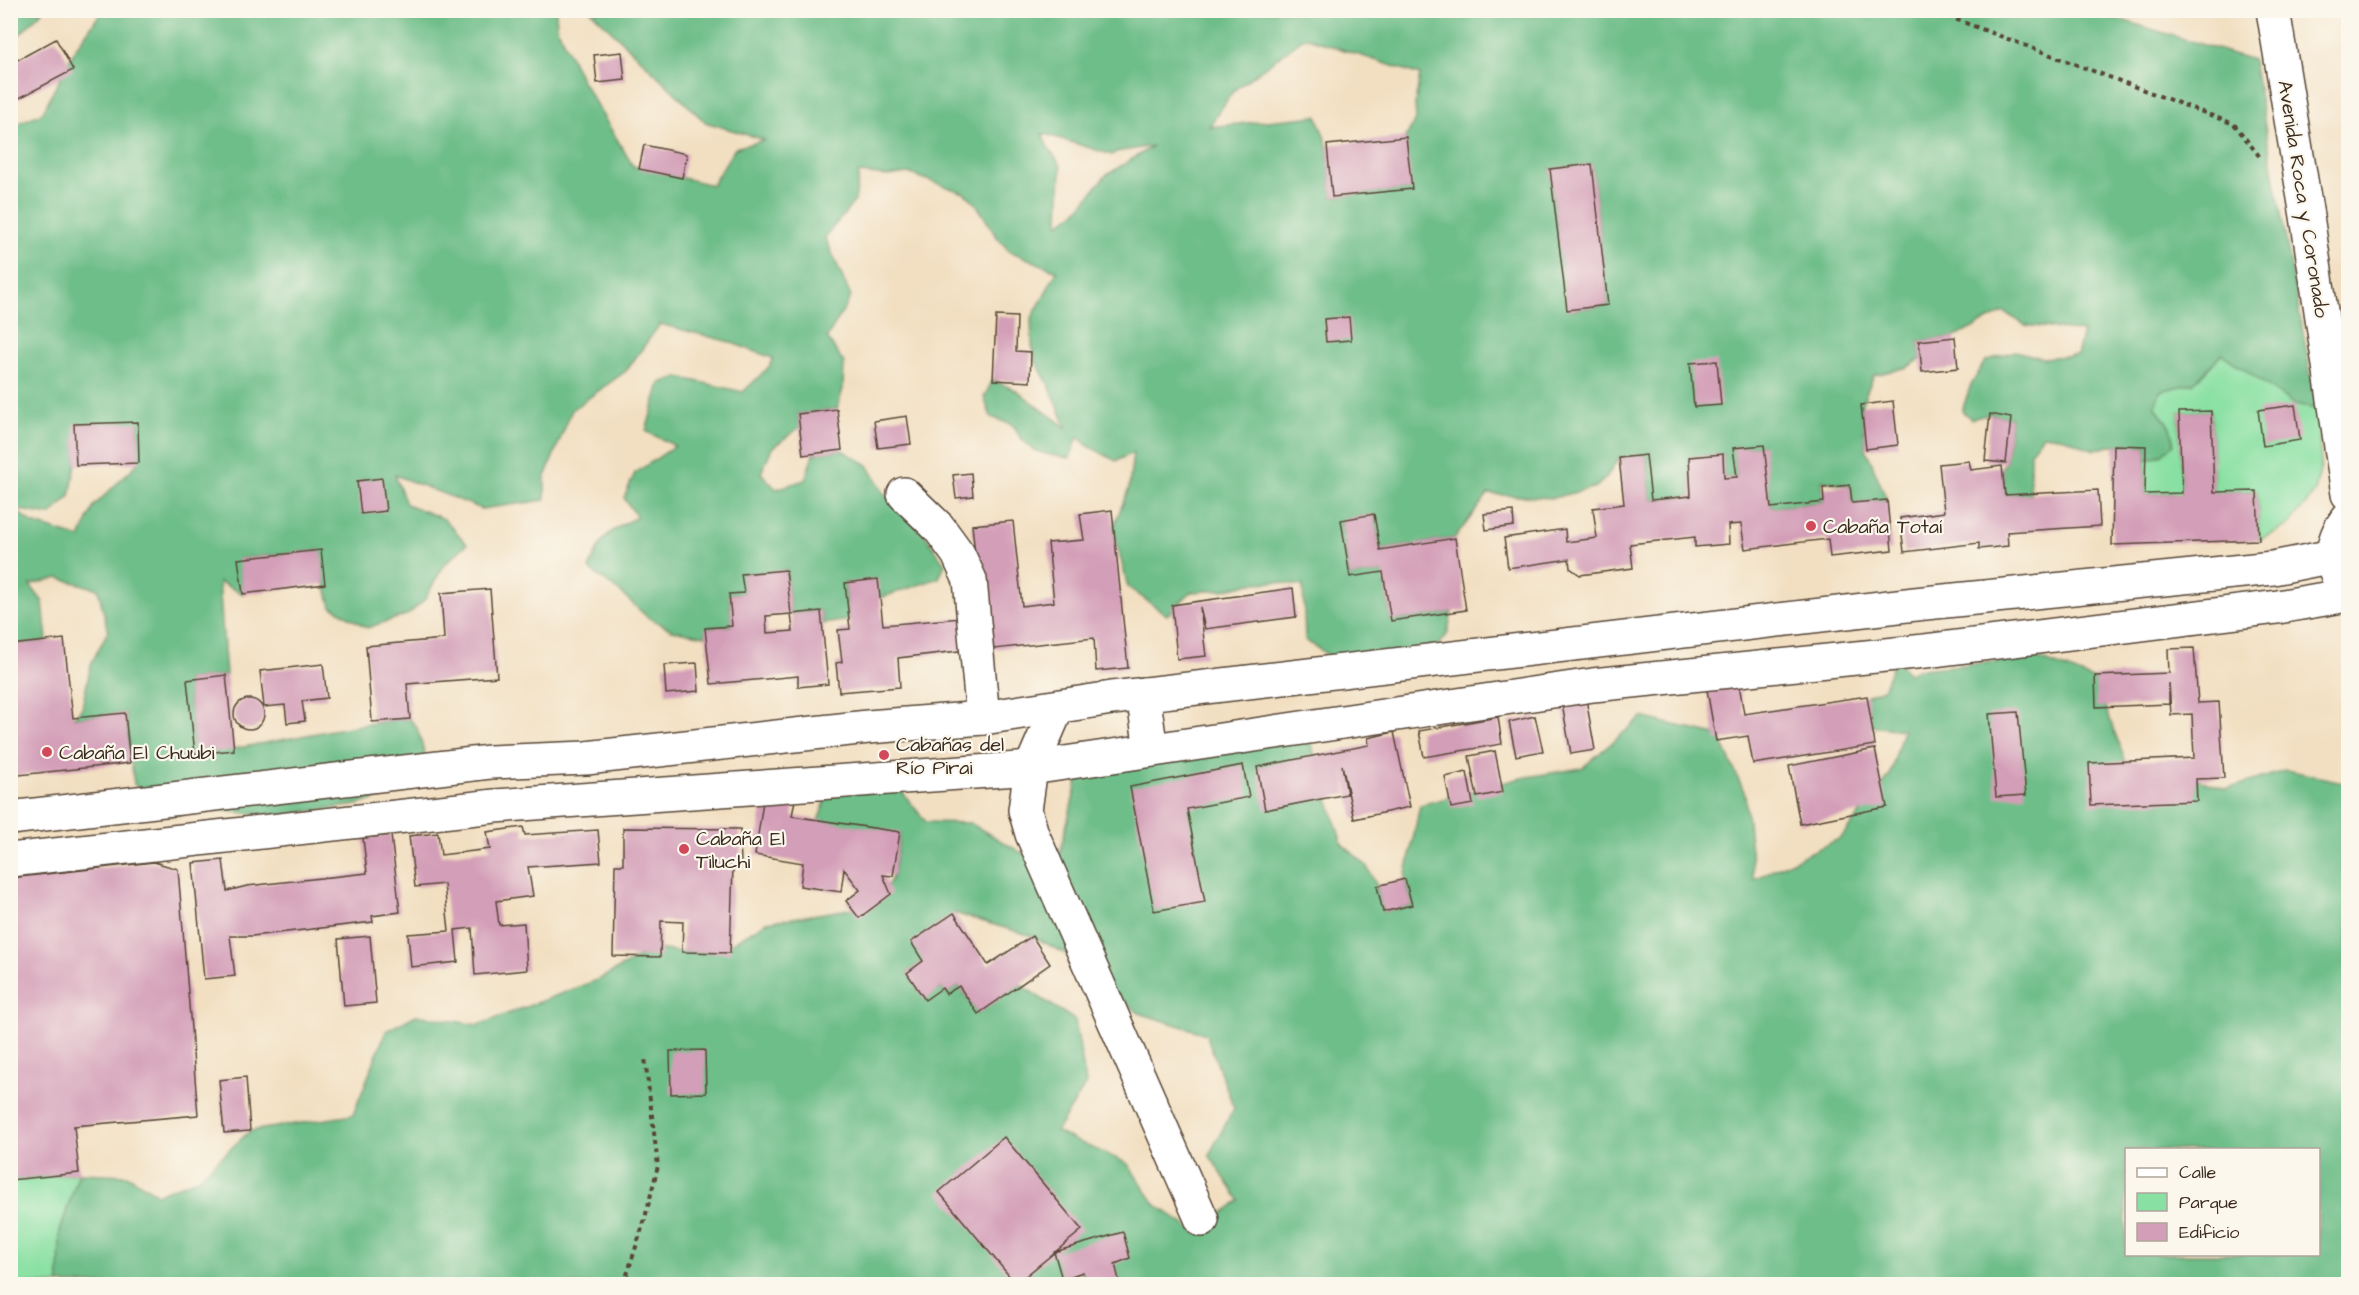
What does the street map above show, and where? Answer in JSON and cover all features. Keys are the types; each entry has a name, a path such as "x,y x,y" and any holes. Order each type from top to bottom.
{"main road":[{"name":"Avenida Roca y Coronado","path":"2273,10 2349,494"},
{"path":"904,494 939,528 958,554 970,580 982,718"},
{"path":"2349,518 2335,539 2333,556 2336,572 2349,590"},
{"path":"10,818 490,762 586,758 982,718 1143,694 1915,604 2273,568 2333,556"},
{"path":"10,860 430,813 582,799 1031,768 1593,685 1925,651 2349,596"},
{"path":"1915,604 1925,651"},
{"path":"1586,644 1593,685"},
{"path":"1295,677 1320,727"},
{"path":"1143,694 1151,750"},
{"path":"1057,708 1031,768 1024,810 1032,834 1202,1220"},
{"path":"928,722 933,774"},
{"path":"426,770 430,813"}],"path":[{"path":"1931,10 2234,124"},
{"path":"624,1284 644,1222 658,1166 645,1058"}],"green space":[{"path":"10,11 43,11 11,43"},
{"path":"102,11 556,11 557,28 582,81 633,166 712,185 735,148 765,140 705,122 591,11 2092,11 2253,60 2317,409 2295,405 2222,354 2194,383 2160,391 2155,406 2170,427 2174,444 2162,454 2146,460 2146,446 2114,445 2094,450 2065,438 2043,435 2030,452 2030,494 2005,495 2002,466 2006,463 2011,418 1990,414 1971,419 1962,411 1970,387 1985,361 2015,351 2042,358 2077,355 2083,332 2025,325 2004,312 1955,337 1919,341 1921,359 1908,367 1874,375 1861,405 1866,449 1887,500 1852,503 1850,485 1822,481 1824,502 1771,508 1763,445 1734,448 1737,477 1724,478 1723,454 1689,457 1691,496 1651,500 1646,455 1619,458 1606,478 1596,487 1553,498 1488,494 1455,538 1380,550 1374,514 1341,520 1350,577 1383,572 1391,621 1452,612 1447,635 1433,651 1340,663 1305,640 1303,586 1276,582 1251,583 1224,590 1191,592 1167,615 1128,587 1113,528 1129,488 1133,453 1116,461 1088,446 1078,437 1070,458 1036,450 1024,441 1013,425 991,417 984,397 993,380 1017,391 1067,428 1049,385 1036,362 1032,345 1031,320 1057,271 1009,251 997,237 975,202 964,193 908,173 888,176 859,173 855,201 825,237 851,297 827,338 844,363 843,389 837,409 798,414 800,427 772,448 761,473 776,489 805,480 813,454 842,450 868,465 884,493 902,515 922,531 945,564 939,578 880,598 845,583 849,620 823,624 821,611 791,614 786,570 742,574 744,593 729,594 732,626 706,628 706,636 672,630 647,617 619,591 589,569 597,549 606,537 637,517 624,498 635,473 675,446 646,431 660,383 678,377 743,392 769,367 773,358 726,341 660,324 626,371 572,410 545,477 545,500 482,509 395,475 406,504 444,519 467,544 444,565 425,599 409,614 367,628 331,606 320,550 239,559 243,594 219,582 226,675 187,680 195,754 410,719 417,728 426,758 410,783 396,793 357,805 274,816 219,810 167,816 134,784 125,713 73,718 82,708 91,664 108,631 98,589 58,578 30,585 43,602 47,641 11,645 10,127 42,113 76,48","holes":["1305,37 1420,75 1415,104 1416,118 1406,137 1411,189 1332,197 1327,145 1317,116 1209,127 1233,91","1042,133 1112,155 1116,152 1153,146 1105,176 1079,209 1059,224 1061,166 1047,146","1592,164 1608,305 1568,310 1550,169","138,423 138,463 94,506 80,538 32,523 14,509 50,515 70,496 76,465 75,424"]},
{"path":"2222,354 2295,405 2317,409 2321,465 2315,492 2289,525 2259,540 2257,491 2214,492 2211,411 2179,412 2182,493 2145,494 2146,460 2162,454 2170,427 2155,406 2160,391 2194,382"},
{"path":"2037,658 2095,680 2127,765 2196,779 2227,789 2287,770 2348,783 2348,1284 59,1284 60,1231 79,1173 127,1175 157,1194 197,1179 250,1131 353,1115 386,1031 416,1015 478,1025 600,979 653,949 717,952 767,922 876,905 893,876 900,833 818,821 829,791 898,787 926,822 970,823 1055,872 1082,763 1304,721 1342,844 1366,865 1377,886 1383,912 1412,905 1405,879 1420,805 1521,778 1582,768 1642,717 1719,736 1745,794 1754,879 1841,838 1890,775 1903,730 1872,726 1866,696 1883,689 1895,660 1909,673 1920,669","holes":["954,913 1032,936 1070,956 1139,1013 1206,1034 1234,1108 1209,1155 1239,1200 1198,1234 1155,1204 1127,1163 1056,1132 1086,1084 1075,1020 1019,984 978,1014 959,986 946,994 942,988 925,999 907,973 923,961"]},
{"path":"79,1173 60,1231 59,1284 11,1284 11,1180"}],"building":[{"path":"56,39 73,70 10,103 10,64"},
{"path":"622,52 625,80 597,83 594,55"},
{"path":"1406,137 1412,189 1332,197 1327,145"},
{"path":"644,145 687,154 682,178 639,169"},
{"path":"1592,164 1608,305 1567,310 1550,169"},
{"path":"996,316 1017,317 1016,351 1031,352 1030,382 993,380"},
{"path":"1349,317 1351,340 1326,342 1324,319"},
{"path":"1955,337 1958,368 1922,372 1919,341"},
{"path":"1717,361 1721,405 1694,407 1690,363"},
{"path":"1893,401 1898,445 1866,449 1861,405"},
{"path":"2295,405 2300,440 2263,446 2258,410"},
{"path":"837,409 842,450 803,455 798,414"},
{"path":"2211,411 2214,492 2257,491 2259,540 2112,545 2114,445 2146,446 2145,494 2182,493 2179,412"},
{"path":"1990,414 2011,418 2006,463 1985,461"},
{"path":"907,416 911,444 878,448 874,421"},
{"path":"138,422 139,463 76,465 74,424"},
{"path":"1764,445 1771,508 1824,502 1823,488 1850,485 1852,503 1887,500 1892,550 1830,557 1828,539 1745,549 1741,524 1728,525 1729,544 1695,547 1695,537 1630,544 1633,568 1580,575 1570,568 1569,559 1508,568 1504,538 1565,529 1566,542 1597,538 1593,508 1624,504 1619,458 1646,455 1651,500 1691,496 1689,457 1723,454 1724,478 1737,477 1733,448"},
{"path":"1969,461 1971,470 2002,466 2005,495 2098,490 2100,526 2007,532 2008,546 1979,549 1979,543 1904,552 1900,518 1944,512 1939,464"},
{"path":"971,473 973,496 956,498 953,475"},
{"path":"382,478 386,511 361,514 357,481"},
{"path":"1112,510 1128,668 1096,671 1094,638 985,650 972,525 1013,521 1022,606 1054,602 1048,543 1084,540 1080,514"},
{"path":"1513,511 1514,526 1486,530 1484,514"},
{"path":"1374,514 1380,550 1455,538 1466,610 1391,621 1383,572 1350,577 1341,520"},
{"path":"321,550 325,584 243,594 238,559"},
{"path":"786,570 791,614 821,611 828,684 798,687 798,676 711,684 705,628 732,626 729,594 744,593 741,574","holes":["791,614 793,631 767,633 766,616"]},
{"path":"878,579 883,625 972,617 976,649 898,658 900,687 839,692 836,663 842,662 838,630 850,629 845,583"},
{"path":"1293,588 1296,617 1205,629 1200,607 1206,656 1177,659 1172,605"},
{"path":"490,589 497,677 407,684 410,719 372,722 366,646 444,639 441,593"},
{"path":"64,639 73,718 125,713 130,763 10,776 10,645"},
{"path":"2194,648 2198,703 2219,702 2224,778 2196,779 2197,801 2091,805 2089,763 2194,758 2192,714 2171,715 2169,683 2169,704 2096,707 2095,676 2169,673 2168,649"},
{"path":"697,663 699,691 666,694 664,665"},
{"path":"323,664 327,698 302,701 305,721 287,723 285,705 264,707 260,671"},
{"path":"226,675 234,750 195,754 187,680"},
{"path":"1739,684 1744,714 1867,696 1875,745 1753,764 1748,736 1716,741 1707,690"},
{"path":"249,699 260,703 264,714 260,725 249,729 238,725 234,714 238,703"},
{"path":"1586,699 1595,750 1571,754 1562,704"},
{"path":"2018,712 2026,795 1996,797 1989,714"},
{"path":"1535,716 1543,751 1516,756 1509,722"},
{"path":"1498,717 1502,744 1424,757 1419,731"},
{"path":"1394,732 1410,807 1354,819 1342,765 1347,794 1265,810 1257,767 1369,745 1368,738"},
{"path":"1875,749 1887,807 1800,824 1789,766"},
{"path":"1495,751 1503,792 1477,797 1469,756"},
{"path":"1243,765 1249,797 1187,809 1205,902 1154,911 1130,787"},
{"path":"1467,772 1473,804 1451,808 1445,777"},
{"path":"764,795 795,800 792,816 900,832 893,876 883,875 891,894 859,918 846,901 860,890 844,869 841,892 800,886 803,863 755,855"},
{"path":"523,827 525,835 598,830 601,862 528,867 533,896 496,901 499,925 524,923 527,970 475,975 472,928 455,930 458,962 411,967 408,934 449,931 444,884 415,887 409,836 438,833 441,855 490,849 487,832"},
{"path":"623,828 740,829 741,866 733,867 730,953 682,952 683,922 661,921 660,957 613,956 615,865 623,865"},
{"path":"391,835 400,912 372,916 373,922 252,936 230,936 235,976 204,979 193,863 223,860 227,891 247,886 367,873 363,838"},
{"path":"154,862 178,869 198,1115 74,1126 79,1173 10,1180 10,878"},
{"path":"1405,879 1412,905 1383,912 1377,886"},
{"path":"954,913 988,965 1032,936 1050,964 978,1014 959,986 946,994 942,988 925,1000 907,973 923,961 911,942"},
{"path":"370,936 376,1003 344,1006 338,939"},
{"path":"705,1050 706,1093 671,1094 670,1051"},
{"path":"246,1077 250,1131 224,1133 219,1080"},
{"path":"1004,1137 1082,1230 1016,1284 939,1192"},
{"path":"1123,1232 1130,1258 1115,1264 1120,1284 1086,1284 1083,1272 1062,1279 1054,1252"}],"place":[{"name":"Cabaña Totaí","path":"1811,526"},
{"name":"Cabaña El Chuubi","path":"47,752"},
{"name":"Cabañas del Río Pirai","path":"884,755"},
{"name":"Cabaña El Tiluchi","path":"684,849"}]}
